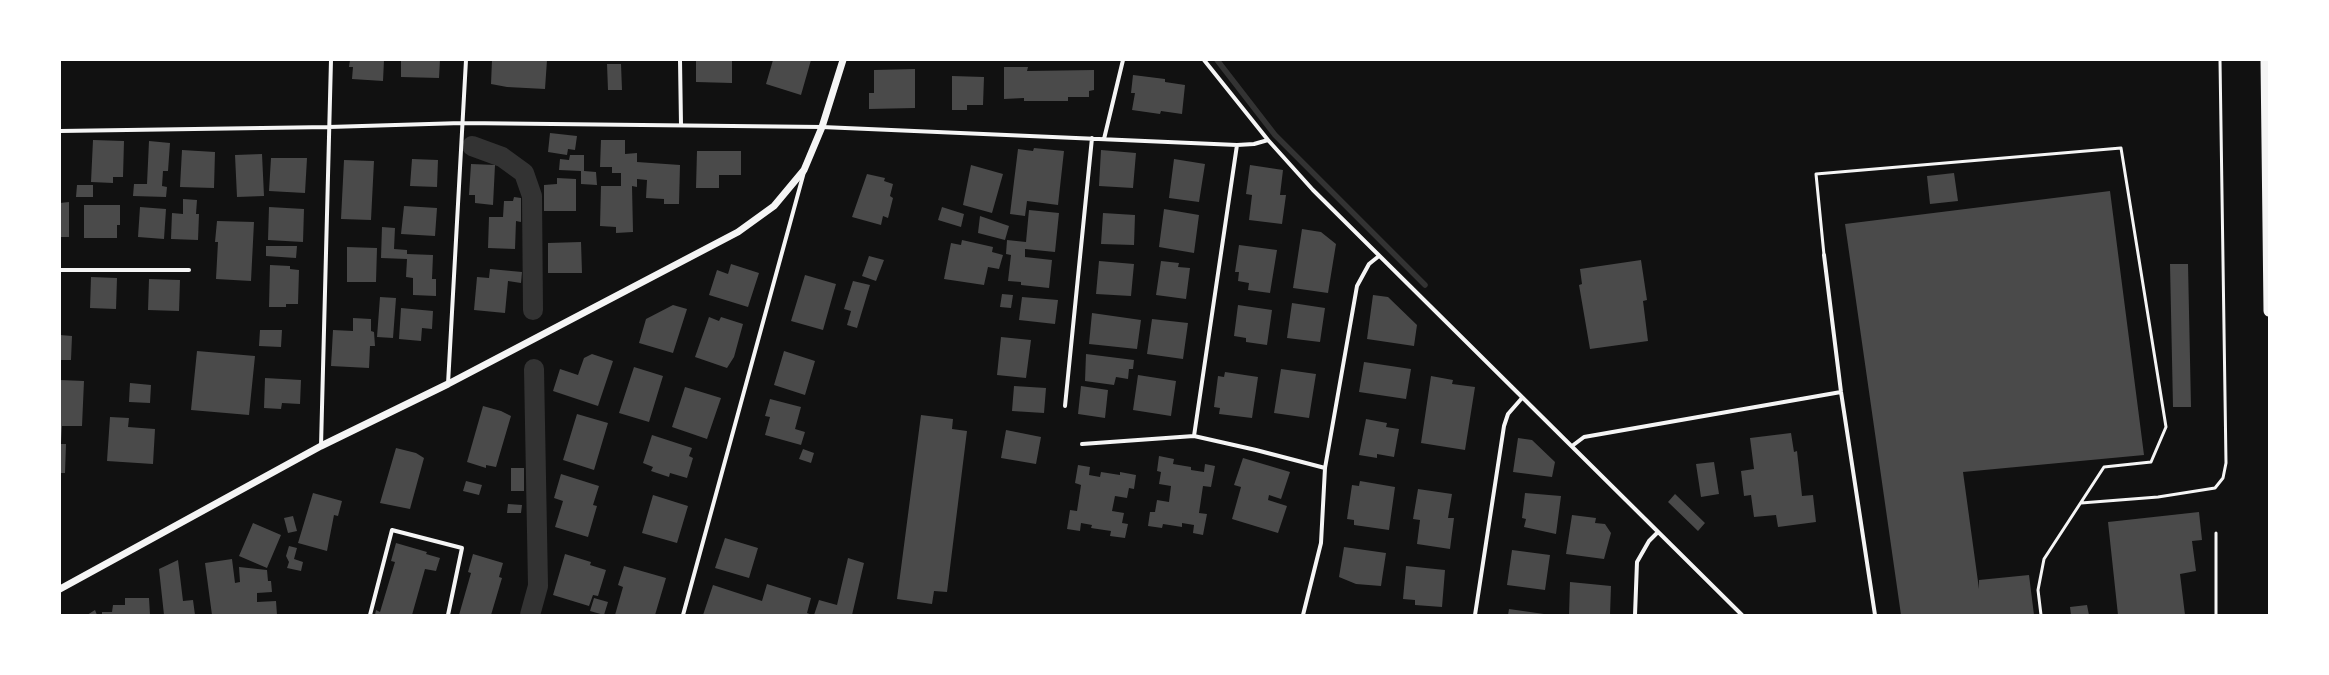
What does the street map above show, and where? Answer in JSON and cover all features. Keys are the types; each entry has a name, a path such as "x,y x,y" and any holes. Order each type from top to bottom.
{"highway":[{"path":"2266,60 2269,311"}],"street":[{"path":"321,446 331,60"},
{"path":"448,384 466,60"},
{"path":"680,60 681,125"},
{"path":"683,615 804,170 822,127 843,60"},
{"path":"1104,139 1123,60"},
{"path":"1204,60 1268,140 1313,190 1742,615"},
{"path":"60,131 329,128 462,123 822,127 1237,145 1254,144 1268,140"},
{"path":"1065,406 1092,138"},
{"path":"1194,436 1237,145"},
{"path":"60,589 321,446 448,384 738,232 774,206 804,170"},
{"path":"1824,254 1842,392 1875,615"},
{"path":"1303,615 1321,543 1326,468 1357,286 1369,264 1379,256"},
{"path":"60,270 189,270"},
{"path":"1572,446 1584,437 1842,392"},
{"path":"1475,615 1504,426 1508,414 1522,398"},
{"path":"1082,444 1194,436 1326,468"},
{"path":"370,615 392,530 462,548 448,615"},
{"path":"1635,615 1637,562 1649,541 1658,532"}],"lane":[{"path":"2081,503 2158,497 2216,488 2223,478 2226,463 2220,60"},
{"path":"1824,254 1816,174 2121,148 2166,427 2150,462 2104,467 2044,559 2038,590 2041,615"},
{"path":"2216,533 2216,615"}],"building":[{"path":"350,60 384,60 383,81 352,79 353,67 349,67"},
{"path":"401,60 440,60 439,78 401,77"},
{"path":"492,60 547,60 545,89 507,87 491,84"},
{"path":"696,60 732,60 732,83 696,82"},
{"path":"773,60 811,60 801,95 766,84"},
{"path":"607,64 621,64 622,90 608,90"},
{"path":"1004,67 1028,67 1027,71 1094,70 1094,90 1089,91 1089,97 1068,97 1068,101 1024,101 1024,98 1004,99"},
{"path":"915,69 915,108 869,109 869,93 874,93 874,70"},
{"path":"1133,75 1165,79 1165,82 1185,85 1182,114 1161,111 1160,114 1132,110 1135,93 1131,93"},
{"path":"952,76 984,77 983,105 967,105 967,110 952,110"},
{"path":"550,133 577,136 575,150 568,149 567,155 548,152"},
{"path":"93,140 124,141 123,177 113,177 113,183 91,182"},
{"path":"601,140 625,140 625,154 637,153 637,162 680,165 679,204 664,204 664,199 646,198 647,180 637,179 637,187 632,186 633,232 616,233 616,227 600,226 601,186 621,186 621,173 612,173 612,167 600,167"},
{"path":"149,141 170,143 168,171 163,171 162,186 167,187 166,197 133,196 134,184 147,184"},
{"path":"1034,148 1064,151 1058,205 1027,201 1025,216 1010,214 1018,149 1033,151"},
{"path":"182,150 215,152 214,188 180,187"},
{"path":"1101,150 1136,153 1133,188 1099,186"},
{"path":"697,151 741,151 741,175 719,175 719,188 696,188"},
{"path":"262,154 264,196 237,197 235,155"},
{"path":"570,155 584,155 584,171 596,172 597,185 581,184 581,171 559,170 560,159 569,160"},
{"path":"271,158 307,158 305,193 269,191"},
{"path":"412,159 438,160 437,187 410,186"},
{"path":"1174,159 1205,164 1199,202 1169,198"},
{"path":"344,160 374,161 371,220 341,219"},
{"path":"471,164 495,165 493,205 475,203 475,195 469,195"},
{"path":"971,165 1003,174 992,213 963,205"},
{"path":"1250,165 1283,170 1280,195 1286,195 1282,224 1249,220 1252,195 1246,194"},
{"path":"1954,173 1958,201 1930,204 1927,176"},
{"path":"867,174 885,178 884,181 893,184 890,196 893,198 888,218 883,216 881,225 852,217"},
{"path":"557,178 576,179 576,211 544,211 544,185 557,184"},
{"path":"77,185 93,185 93,197 76,197"},
{"path":"2110,191 2144,455 1963,472 1979,589 1979,580 2029,575 2034,615 1901,615 1845,224"},
{"path":"514,197 521,198 521,222 516,221 515,249 488,248 489,217 503,217 504,201 513,201"},
{"path":"183,199 197,200 196,214 199,214 198,240 171,239 172,213 183,214"},
{"path":"69,202 69,237 60,237 60,203"},
{"path":"84,205 120,205 120,225 117,225 117,238 84,238"},
{"path":"404,206 437,208 435,236 401,234"},
{"path":"140,207 166,209 164,239 138,237"},
{"path":"269,207 304,209 303,242 268,240"},
{"path":"942,207 964,214 961,227 938,220"},
{"path":"1164,209 1199,215 1194,253 1159,247"},
{"path":"1029,210 1059,213 1055,252 1025,249 1025,257 1052,260 1049,288 1021,285 1021,282 1008,281 1011,255 1006,254 1007,240 1026,242"},
{"path":"1103,213 1135,215 1134,245 1101,244"},
{"path":"980,216 1009,226 1005,240 978,233"},
{"path":"217,221 254,222 251,281 216,279 218,242 215,242"},
{"path":"382,227 395,228 394,249 407,250 407,254 433,255 432,279 436,279 436,296 413,295 413,278 406,277 407,259 381,258"},
{"path":"1302,229 1321,232 1336,244 1328,293 1293,288"},
{"path":"962,240 993,247 992,252 1003,255 999,269 988,267 984,285 944,279 951,243 961,245"},
{"path":"581,242 582,273 548,273 548,243"},
{"path":"1239,245 1277,250 1270,293 1248,290 1249,283 1238,281 1239,272 1235,272"},
{"path":"266,246 297,246 296,258 266,256"},
{"path":"347,247 377,248 376,282 347,282"},
{"path":"869,256 884,260 876,281 862,276"},
{"path":"1641,260 1647,300 1643,301 1648,341 1590,349 1579,285 1582,284 1580,269"},
{"path":"1099,261 1134,264 1131,296 1096,294"},
{"path":"1161,261 1179,263 1178,267 1190,268 1186,299 1156,295"},
{"path":"731,264 759,273 748,307 709,295 717,270 728,274"},
{"path":"2170,264 2188,264 2191,407 2173,407"},
{"path":"270,265 290,266 290,269 299,270 298,304 286,304 286,307 269,307"},
{"path":"490,269 522,272 521,283 508,281 505,313 474,310 477,277 489,278"},
{"path":"805,275 836,284 823,330 791,321"},
{"path":"91,277 117,278 116,309 90,308"},
{"path":"149,279 180,280 179,311 148,310"},
{"path":"853,281 870,285 857,328 847,325 851,311 844,309"},
{"path":"1002,294 1013,295 1011,308 1000,307"},
{"path":"1373,295 1388,297 1417,325 1414,346 1367,339"},
{"path":"380,297 396,298 393,338 377,337"},
{"path":"1022,297 1058,300 1055,324 1019,320"},
{"path":"1292,303 1325,308 1320,342 1287,338"},
{"path":"673,305 687,309 673,353 639,343 646,319"},
{"path":"1238,305 1272,310 1267,345 1246,342 1246,338 1234,336"},
{"path":"401,308 433,311 432,329 422,328 421,341 399,339"},
{"path":"1092,313 1141,320 1137,349 1089,344"},
{"path":"709,317 719,321 721,317 743,324 734,357 727,368 695,357"},
{"path":"353,318 371,319 371,331 374,332 375,346 370,346 369,368 331,366 333,330 353,331"},
{"path":"1152,319 1188,323 1183,359 1147,354"},
{"path":"260,330 282,330 281,347 259,346"},
{"path":"60,335 72,336 71,360 60,360"},
{"path":"1001,337 1031,340 1026,378 997,375"},
{"path":"197,351 255,356 249,415 191,410"},
{"path":"784,351 815,361 805,395 774,385"},
{"path":"592,354 613,361 598,406 553,391 560,369 578,375 584,358"},
{"path":"1086,354 1134,360 1133,369 1129,369 1128,379 1116,377 1114,385 1085,381"},
{"path":"1364,362 1411,369 1406,399 1359,392"},
{"path":"634,367 663,376 649,422 619,413"},
{"path":"1281,369 1316,374 1309,418 1274,413"},
{"path":"1225,372 1258,377 1252,418 1219,414 1220,408 1214,407 1218,376 1224,377"},
{"path":"1138,375 1176,381 1171,416 1133,410"},
{"path":"1431,376 1453,380 1452,384 1475,387 1465,450 1421,443"},
{"path":"265,378 301,380 300,404 282,403 281,409 264,408"},
{"path":"60,380 84,381 82,426 62,426 61,443"},
{"path":"130,383 151,385 150,403 129,402"},
{"path":"1014,386 1046,388 1044,413 1012,411"},
{"path":"1081,386 1108,390 1105,418 1078,414"},
{"path":"685,387 721,398 707,439 672,427"},
{"path":"770,399 801,407 795,429 805,432 801,445 765,435 770,417 765,416"},
{"path":"483,406 501,411 511,416 496,467 486,465 486,468 467,462"},
{"path":"577,414 608,423 594,470 563,460"},
{"path":"921,415 953,419 952,429 967,431 947,592 934,591 932,604 897,599"},
{"path":"110,417 129,418 128,427 155,429 153,464 107,461"},
{"path":"1366,419 1387,423 1386,427 1399,429 1394,457 1377,454 1377,458 1359,455"},
{"path":"1006,430 1041,437 1036,464 1001,458"},
{"path":"1791,433 1794,452 1797,451 1802,496 1813,495 1816,522 1778,527 1776,515 1754,517 1751,495 1744,496 1741,471 1754,469 1750,438"},
{"path":"652,435 692,448 689,456 693,458 687,478 670,473 669,477 651,471 653,467 643,463"},
{"path":"1518,438 1532,440 1555,462 1552,477 1513,472"},
{"path":"60,444 66,444 65,473 60,473"},
{"path":"396,448 416,453 424,458 410,509 380,503"},
{"path":"803,449 814,453 811,463 799,459"},
{"path":"1159,456 1174,459 1173,464 1191,467 1191,470 1204,472 1205,464 1215,466 1211,487 1203,486 1199,513 1207,514 1203,535 1193,533 1194,525 1182,523 1182,527 1163,524 1162,528 1148,526 1150,512 1155,512 1157,500 1169,502 1171,486 1159,484 1161,472 1157,471"},
{"path":"1243,458 1290,472 1281,499 1269,495 1268,500 1287,506 1278,533 1232,519 1241,487 1234,485"},
{"path":"1714,462 1719,494 1701,497 1696,464"},
{"path":"1078,465 1090,467 1089,475 1100,477 1101,472 1120,475 1120,472 1136,475 1134,489 1129,488 1127,498 1115,496 1112,511 1124,513 1122,523 1128,524 1125,538 1110,536 1111,531 1091,528 1092,525 1081,523 1080,531 1067,529 1070,510 1077,511 1081,485 1075,483"},
{"path":"511,468 524,468 524,491 511,491"},
{"path":"561,474 599,486 593,505 597,506 588,537 555,527 563,501 554,498"},
{"path":"466,481 482,485 479,495 463,491"},
{"path":"1360,481 1395,487 1389,530 1354,525 1354,520 1347,519 1352,485 1359,486"},
{"path":"1418,489 1452,494 1448,518 1454,518 1450,549 1417,544 1420,520 1413,519"},
{"path":"313,493 342,501 338,516 334,515 327,551 298,543"},
{"path":"1525,493 1561,496 1556,534 1524,527 1526,519 1522,518"},
{"path":"1675,494 1705,523 1698,531 1668,502"},
{"path":"653,495 688,506 677,543 642,533"},
{"path":"508,504 522,505 521,513 507,513"},
{"path":"2199,512 2202,540 2192,541 2196,571 2180,574 2185,615 2118,615 2108,522"},
{"path":"1572,515 1596,518 1595,523 1605,524 1611,533 1604,559 1566,554"},
{"path":"293,516 297,531 288,533 284,518"},
{"path":"253,523 281,535 267,568 239,556"},
{"path":"725,538 758,548 749,578 715,568"},
{"path":"396,543 427,552 426,554 440,558 436,571 425,569 412,615 375,615 376,610 380,612 395,562 391,561"},
{"path":"289,546 297,548 294,559 303,562 301,571 287,568 289,562 286,556"},
{"path":"1344,547 1386,553 1381,586 1356,584 1339,577"},
{"path":"1512,550 1550,555 1545,590 1507,585"},
{"path":"473,554 503,563 499,577 502,578 491,615 459,615 471,573 468,572"},
{"path":"565,554 591,562 590,565 606,570 598,596 593,595 589,606 553,595"},
{"path":"848,558 864,563 852,615 814,615 819,600 837,605"},
{"path":"232,559 235,583 240,582 239,567 267,570 268,581 271,581 272,592 257,593 257,602 276,601 277,615 212,615 205,563"},
{"path":"178,560 183,601 193,600 195,615 164,615 159,569"},
{"path":"624,566 666,578 655,615 615,615 623,587 618,585"},
{"path":"1406,566 1445,570 1442,607 1415,605 1415,600 1403,599"},
{"path":"1570,582 1611,586 1610,615 1569,615"},
{"path":"767,584 811,598 807,613 812,615 703,615 713,585 762,601"},
{"path":"125,598 149,598 150,615 102,615 102,612 112,612 113,605 125,605"},
{"path":"594,598 608,602 604,615 590,611"},
{"path":"2087,605 2089,615 2071,615 2070,607"},
{"path":"1509,609 1544,614 1544,615 1508,615"},
{"path":"95,610 97,615 87,615"}],"waterway":[{"path":"1217,60 1275,135 1425,285"},
{"path":"472,146 502,157 524,173 532,196 533,310"},
{"path":"530,615 538,586 534,369"}]}
